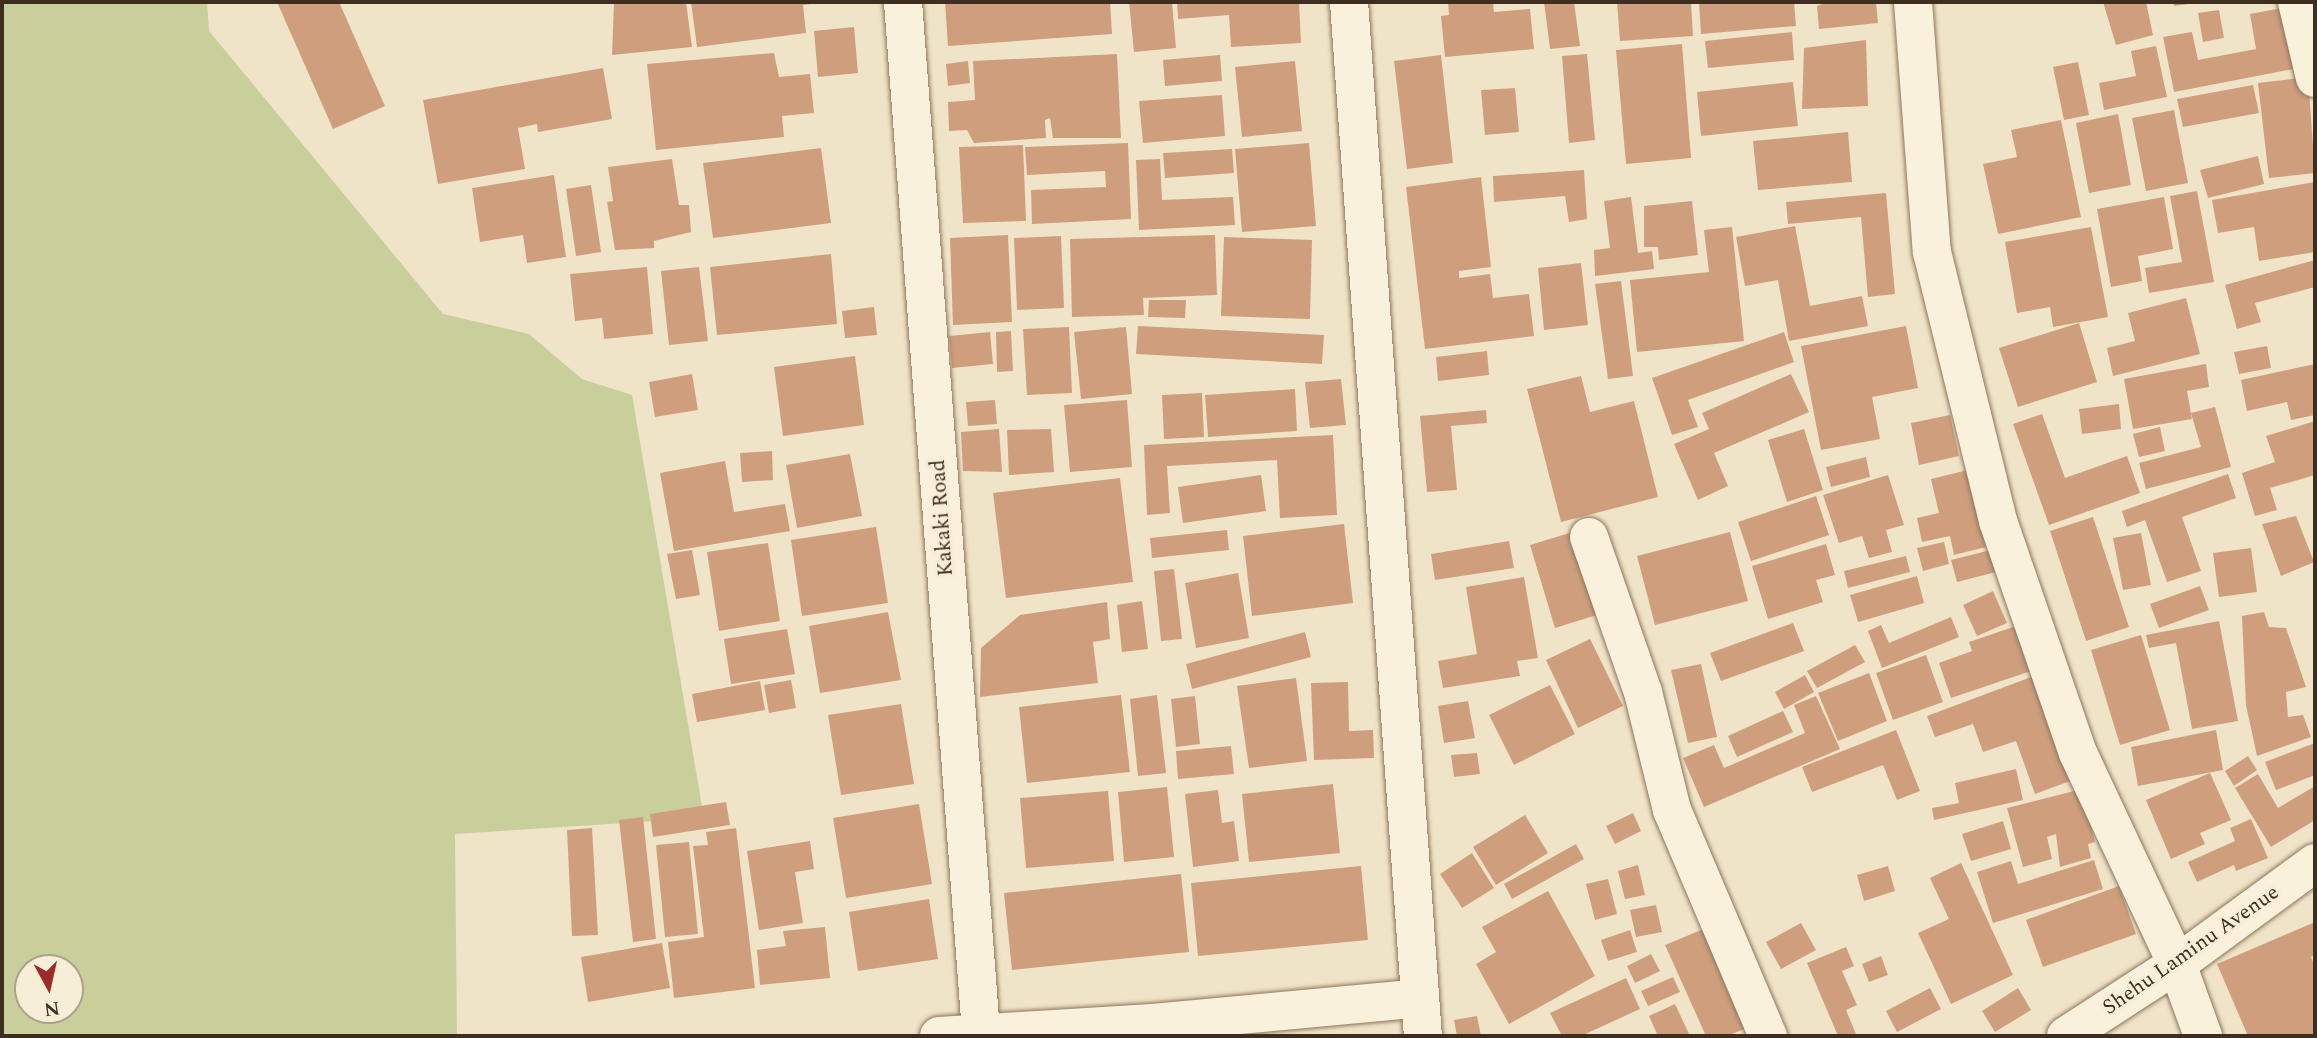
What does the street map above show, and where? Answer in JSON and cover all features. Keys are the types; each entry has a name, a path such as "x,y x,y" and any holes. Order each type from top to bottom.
{"street":[{"name":"Kakaki Road","path":"903,2 981,1033"},
{"path":"1349,2 1423,1036"},
{"path":"1913,2 1932,252 1998,521 2078,753 2176,964 2203,1036"},
{"path":"2297,2 2315,78"},
{"path":"1589,537 1643,692 1672,810 1768,1036"},
{"name":"Shehu Laminu Avenue","path":"2066,1036 2176,964 2315,863"},
{"path":"939,1036 1153,1030 1420,998"}],"green space":[{"path":"2,2 207,2 209,31 443,314 529,334 582,379 632,395 704,818 455,834 457,1036 2,1036"}],"building":[{"path":"277,2 339,2 385,106 333,129"},
{"path":"614,2 686,2 692,47 612,55"},
{"path":"691,2 818,3 803,5 806,33 697,47"},
{"path":"945,2 1110,2 1112,34 948,46"},
{"path":"1129,2 1172,2 1176,48 1134,52"},
{"path":"1177,2 1299,2 1301,43 1231,47 1229,15 1178,19"},
{"path":"1448,2 1493,2 1494,12 1530,9 1534,49 1445,57 1441,16 1449,15"},
{"path":"1544,2 1574,2 1580,46 1550,49"},
{"path":"1617,2 1691,2 1693,36 1620,41"},
{"path":"1699,2 1794,2 1796,26 1701,34"},
{"path":"1828,2 1876,2 1878,23 1819,29 1817,6"},
{"path":"2103,2 2146,2 2153,35 2116,45"},
{"path":"2173,2 2195,2 2195,3 2174,6"},
{"path":"2287,7 2299,68 2174,92 2163,37 2192,32 2198,60 2256,49 2250,14"},
{"path":"2219,10 2224,38 2203,42 2198,13"},
{"path":"854,27 858,73 818,77 814,31"},
{"path":"1792,32 1794,60 1708,68 1705,41"},
{"path":"1866,40 1868,106 1802,109 1804,48"},
{"path":"1682,44 1691,158 1626,164 1616,50"},
{"path":"2156,46 2167,97 2104,110 2099,83 2136,76 2131,51"},
{"path":"774,53 779,77 810,74 814,113 782,116 784,137 656,150 647,64"},
{"path":"1117,54 1121,138 1053,138 1050,118 1045,120 1046,138 974,143 967,130 949,131 948,102 975,100 973,61"},
{"path":"1587,54 1595,140 1569,143 1562,56"},
{"path":"1220,55 1222,81 1165,86 1163,60"},
{"path":"1441,55 1453,163 1407,169 1394,61"},
{"path":"968,61 970,83 948,86 946,64"},
{"path":"1295,61 1302,131 1242,137 1235,67"},
{"path":"2078,62 2089,115 2064,120 2053,67"},
{"path":"603,68 612,119 538,132 537,124 518,128 525,169 438,184 423,100"},
{"path":"2308,77 2315,173 2269,178 2258,83"},
{"path":"1793,82 1798,126 1701,136 1697,92"},
{"path":"2253,85 2259,113 2183,127 2177,99"},
{"path":"1515,88 1519,132 1485,135 1481,90"},
{"path":"1222,95 1225,136 1143,143 1139,101"},
{"path":"2174,110 2188,183 2146,191 2132,118"},
{"path":"2118,114 2131,185 2089,193 2076,123"},
{"path":"2061,120 2081,217 1998,234 1983,164 2017,157 2011,130"},
{"path":"1848,132 1852,182 1758,190 1753,141"},
{"path":"1128,143 1131,219 1032,224 1031,190 1106,187 1105,171 1027,175 1025,147"},
{"path":"1309,143 1316,226 1242,232 1235,149"},
{"path":"1023,145 1026,221 963,223 959,147"},
{"path":"821,148 831,223 713,238 703,163"},
{"path":"1232,149 1234,173 1165,178 1163,153"},
{"path":"2258,156 2264,184 2208,198 2200,170"},
{"path":"672,159 679,205 689,205 691,232 654,241 654,248 615,250 607,202 613,201 608,167"},
{"path":"1160,159 1162,200 1233,197 1235,225 1139,230 1136,160"},
{"path":"1584,170 1587,219 1569,222 1565,196 1494,202 1493,176"},
{"path":"554,175 566,257 527,263 523,235 480,242 472,188"},
{"path":"1481,177 1491,267 1459,271 1459,278 1490,274 1493,298 1529,294 1534,336 1425,349 1406,187"},
{"path":"2315,182 2315,252 2259,261 2254,227 2218,233 2212,200"},
{"path":"591,185 601,252 576,256 566,189"},
{"path":"2197,191 2214,282 2149,293 2145,268 2182,262 2170,196"},
{"path":"1886,193 1895,294 1868,297 1861,217 1788,224 1786,202"},
{"path":"1631,197 1638,253 1652,251 1654,269 1595,276 1594,250 1610,248 1604,201"},
{"path":"2164,197 2173,249 2138,256 2142,281 2111,287 2097,209"},
{"path":"1692,201 1698,255 1659,260 1658,247 1644,247 1644,206"},
{"path":"1795,226 1810,306 1862,296 1868,326 1789,341 1778,280 1745,286 1736,237"},
{"path":"1732,227 1744,341 1637,352 1630,280 1709,272 1704,230"},
{"path":"2091,227 2108,317 2053,327 2050,307 2017,313 2005,242"},
{"path":"1008,235 1012,322 953,325 950,238"},
{"path":"1215,235 1217,295 1143,298 1144,315 1072,317 1070,239"},
{"path":"1061,236 1064,308 1017,310 1014,238"},
{"path":"1224,237 1312,240 1310,319 1221,316"},
{"path":"831,254 837,324 717,335 710,267"},
{"path":"2315,260 2315,287 2255,303 2261,322 2237,329 2225,285"},
{"path":"1581,263 1588,325 1544,330 1538,268"},
{"path":"647,267 653,334 604,339 602,318 575,321 570,274"},
{"path":"699,267 708,341 669,345 661,271"},
{"path":"1621,281 1633,376 1608,379 1595,284"},
{"path":"2186,298 2200,354 2113,376 2107,348 2135,341 2128,313"},
{"path":"1149,300 1186,300 1185,318 1148,317"},
{"path":"874,307 877,335 845,338 842,311"},
{"path":"2079,323 2097,382 2018,407 1999,348"},
{"path":"1138,326 1324,335 1322,364 1136,354"},
{"path":"1906,326 1918,388 1872,397 1880,439 1821,450 1801,346"},
{"path":"1069,327 1072,393 1027,395 1023,329"},
{"path":"1126,327 1132,394 1081,399 1074,332"},
{"path":"1011,331 1013,371 997,372 996,332"},
{"path":"990,332 993,364 952,368 949,336"},
{"path":"1784,332 1794,362 1688,400 1698,427 1672,435 1652,378"},
{"path":"2267,346 2271,368 2239,374 2234,352"},
{"path":"1487,351 1489,375 1438,381 1436,357"},
{"path":"855,356 864,425 783,436 774,367"},
{"path":"2206,364 2209,387 2187,391 2192,419 2133,429 2124,379"},
{"path":"2315,364 2315,415 2291,420 2287,402 2247,411 2241,380"},
{"path":"692,374 698,410 655,417 649,382"},
{"path":"1791,374 1809,412 1714,453 1728,486 1698,500 1674,444 1709,429 1702,413"},
{"path":"1581,376 1590,412 1634,401 1658,497 1561,522 1527,389"},
{"path":"1341,379 1346,425 1310,428 1305,382"},
{"path":"1295,389 1297,431 1208,437 1205,395"},
{"path":"1202,393 1204,437 1164,439 1162,395"},
{"path":"995,400 997,424 968,426 966,402"},
{"path":"1127,400 1132,467 1070,472 1064,405"},
{"path":"2119,404 2121,429 2082,434 2079,409"},
{"path":"2215,407 2231,467 2146,489 2139,463 2201,447 2191,413"},
{"path":"1486,410 1487,423 1451,426 1457,490 1427,492 1420,416"},
{"path":"2042,414 2065,478 2127,456 2140,493 2049,525 2013,424"},
{"path":"1950,415 1959,456 1919,465 1911,423"},
{"path":"2315,421 2315,475 2270,488 2277,510 2255,516 2242,473 2275,462 2266,436"},
{"path":"2160,427 2165,451 2139,457 2133,434"},
{"path":"999,429 1002,472 963,471 961,432"},
{"path":"1051,429 1054,472 1009,475 1007,430"},
{"path":"1804,429 1823,490 1787,502 1768,440"},
{"path":"1333,435 1337,515 1280,518 1277,460 1167,466 1170,513 1147,515 1144,445"},
{"path":"772,451 773,480 742,482 740,453"},
{"path":"850,454 862,516 797,528 786,465"},
{"path":"1866,457 1870,477 1831,487 1826,467"},
{"path":"725,461 734,512 785,504 790,531 674,551 660,473"},
{"path":"1968,470 1986,547 1954,555 1950,536 1922,542 1917,518 1939,513 1931,479"},
{"path":"2228,474 2236,498 2182,517 2201,571 2167,582 2145,520 2127,527 2122,511"},
{"path":"1261,475 1266,511 1183,523 1178,487"},
{"path":"1888,475 1904,525 1886,530 1892,552 1869,558 1862,536 1839,543 1823,495"},
{"path":"1120,478 1133,582 1006,598 993,493"},
{"path":"1816,496 1829,535 1751,561 1738,522"},
{"path":"2296,516 2314,562 2281,576 2262,524"},
{"path":"2093,517 2129,627 2086,641 2050,531"},
{"path":"1344,524 1353,603 1252,616 1243,536"},
{"path":"876,527 888,603 802,616 791,540"},
{"path":"1227,530 1229,550 1152,558 1150,538"},
{"path":"1576,531 1600,614 1555,628 1530,545"},
{"path":"1730,532 1748,601 1655,625 1637,556"},
{"path":"2141,533 2151,585 2123,590 2113,538"},
{"path":"1509,541 1514,568 1435,580 1431,554"},
{"path":"1944,542 1949,564 1923,571 1917,548"},
{"path":"768,543 780,621 719,631 707,552"},
{"path":"1826,544 1835,575 1816,580 1823,602 1768,619 1752,566"},
{"path":"2251,548 2257,592 2219,597 2213,553"},
{"path":"692,550 700,595 676,599 667,554"},
{"path":"1991,550 1996,572 1957,582 1951,560"},
{"path":"1906,556 1910,572 1848,588 1844,571"},
{"path":"1174,569 1182,639 1161,641 1154,571"},
{"path":"1238,573 1249,638 1196,648 1185,583"},
{"path":"1917,576 1924,603 1858,622 1850,595"},
{"path":"1524,577 1538,658 1517,661 1520,676 1443,688 1438,661 1477,654 1466,587"},
{"path":"2200,586 2209,610 2159,628 2150,604"},
{"path":"1993,591 2007,623 1977,636 1963,605"},
{"path":"1142,601 1148,649 1122,652 1117,605"},
{"path":"1107,602 1110,639 1093,642 1098,683 980,697 981,648 1020,615"},
{"path":"888,612 901,680 820,693 809,626"},
{"path":"2264,612 2269,627 2286,628 2306,687 2286,692 2288,717 2303,715 2311,737 2257,756 2246,705 2242,616"},
{"path":"1951,617 1959,637 1882,668 1868,631 1881,625 1889,643"},
{"path":"2219,621 2238,721 2192,729 2176,643 2149,648 2146,635"},
{"path":"1793,623 1804,651 1721,681 1710,653"},
{"path":"2019,625 2034,670 1951,698 1939,663 1972,651 1969,642"},
{"path":"787,629 795,674 731,684 724,639"},
{"path":"1305,632 1311,657 1192,689 1186,664"},
{"path":"2141,635 2170,730 2120,745 2091,650"},
{"path":"1590,639 1623,706 1578,728 1546,660"},
{"path":"1855,645 1865,662 1817,688 1807,671"},
{"path":"1926,655 1943,702 1893,720 1876,673"},
{"path":"1701,664 1717,737 1688,743 1671,670"},
{"path":"1869,673 1887,721 1838,741 1818,693"},
{"path":"1805,675 1814,692 1784,709 1775,692"},
{"path":"2034,676 2073,780 2035,794 2016,741 1983,752 1973,724 1935,737 1927,716"},
{"path":"1296,678 1307,761 1249,768 1237,686"},
{"path":"791,680 796,708 769,713 764,685"},
{"path":"760,681 765,710 697,722 692,694"},
{"path":"1348,682 1349,731 1373,730 1374,758 1314,760 1311,683"},
{"path":"1550,685 1575,734 1514,765 1489,715"},
{"path":"1121,695 1130,772 1027,783 1019,707"},
{"path":"1157,695 1166,773 1138,776 1130,699"},
{"path":"1195,696 1200,744 1176,747 1171,699"},
{"path":"1816,696 1840,749 1704,807 1683,758 1714,745 1724,768 1805,733 1794,705"},
{"path":"1468,701 1475,738 1444,743 1438,706"},
{"path":"901,704 914,784 841,795 828,715"},
{"path":"1783,711 1793,732 1737,757 1728,736"},
{"path":"1896,730 1920,791 1897,800 1883,765 1812,792 1802,767"},
{"path":"2216,730 2223,770 2138,786 2131,747"},
{"path":"2315,743 2315,775 2276,790 2265,762"},
{"path":"1231,746 1234,774 1178,779 1176,751"},
{"path":"1477,753 1480,774 1454,777 1451,755"},
{"path":"2248,756 2257,770 2234,786 2225,771"},
{"path":"2016,769 2023,800 1934,820 1932,808 1959,803 1955,783"},
{"path":"2210,773 2231,820 2200,833 2205,844 2171,859 2146,800"},
{"path":"2258,774 2278,808 2315,786 2315,820 2271,847 2235,788"},
{"path":"1333,784 1340,853 1249,862 1242,794"},
{"path":"1167,787 1174,857 1124,862 1118,792"},
{"path":"2082,789 2095,842 2088,844 2091,858 2060,867 2056,834 2047,837 2052,859 2023,867 2007,808"},
{"path":"1218,790 1222,823 1234,821 1239,861 1193,867 1185,794"},
{"path":"1108,791 1114,861 1026,868 1020,798"},
{"path":"726,802 730,825 653,837 650,814"},
{"path":"919,804 932,884 846,898 833,818"},
{"path":"1633,813 1641,831 1615,844 1606,826"},
{"path":"1525,815 1548,853 1496,885 1473,847"},
{"path":"643,817 656,939 633,942 619,820"},
{"path":"2251,819 2268,858 2236,871 2234,865 2197,882 2188,862 2235,841 2230,828"},
{"path":"2003,821 2011,849 1971,861 1962,834"},
{"path":"592,828 598,935 572,936 567,830"},
{"path":"736,828 755,988 674,998 668,942 704,937 693,846 708,845 706,832"},
{"path":"810,841 814,869 795,872 803,923 759,930 747,851"},
{"path":"689,842 698,934 665,937 656,845"},
{"path":"1576,844 1584,859 1512,899 1504,884"},
{"path":"1472,853 1494,888 1462,908 1440,874"},
{"path":"2094,860 2103,889 1993,923 1977,872 2011,861 2018,884"},
{"path":"1961,863 2013,975 1951,1004 1918,933 1949,919 1930,878"},
{"path":"1638,865 1645,895 1625,899 1618,871"},
{"path":"1361,866 1368,940 1198,956 1191,883"},
{"path":"1888,866 1895,891 1864,901 1857,875"},
{"path":"1181,874 1189,952 1012,970 1004,893"},
{"path":"1608,879 1617,914 1595,920 1586,884"},
{"path":"2119,886 2136,934 2043,967 2026,920"},
{"path":"1548,891 1595,976 1509,1024 1476,964 1496,952 1482,927"},
{"path":"929,899 938,959 858,971 849,912"},
{"path":"1656,905 1662,932 1636,937 1630,910"},
{"path":"2315,922 2315,955 2311,957 2315,967 2315,1036 2248,1036 2217,964"},
{"path":"1801,923 1816,950 1781,969 1766,942"},
{"path":"825,927 830,978 760,985 757,950 786,946 783,931"},
{"path":"1706,928 1747,1028 1727,1036 1706,1036 1665,945"},
{"path":"1630,930 1637,952 1608,961 1601,940"},
{"path":"662,943 670,988 588,1002 581,957"},
{"path":"1846,947 1854,966 1842,971 1857,1005 1846,1010 1856,1034 1838,1036 1807,963"},
{"path":"1651,954 1660,971 1635,983 1627,966"},
{"path":"1881,956 1888,975 1869,982 1862,964"},
{"path":"1673,977 1680,992 1648,1006 1641,991"},
{"path":"1626,978 1640,1009 1581,1036 1562,1036 1550,1013"},
{"path":"1930,988 1941,1009 1897,1032 1886,1011"},
{"path":"2018,988 2031,1010 1995,1032 1982,1011"},
{"path":"1675,1004 1690,1036 1658,1036 1649,1016"},
{"path":"1477,1016 1481,1036 1457,1036 1454,1020"}]}
